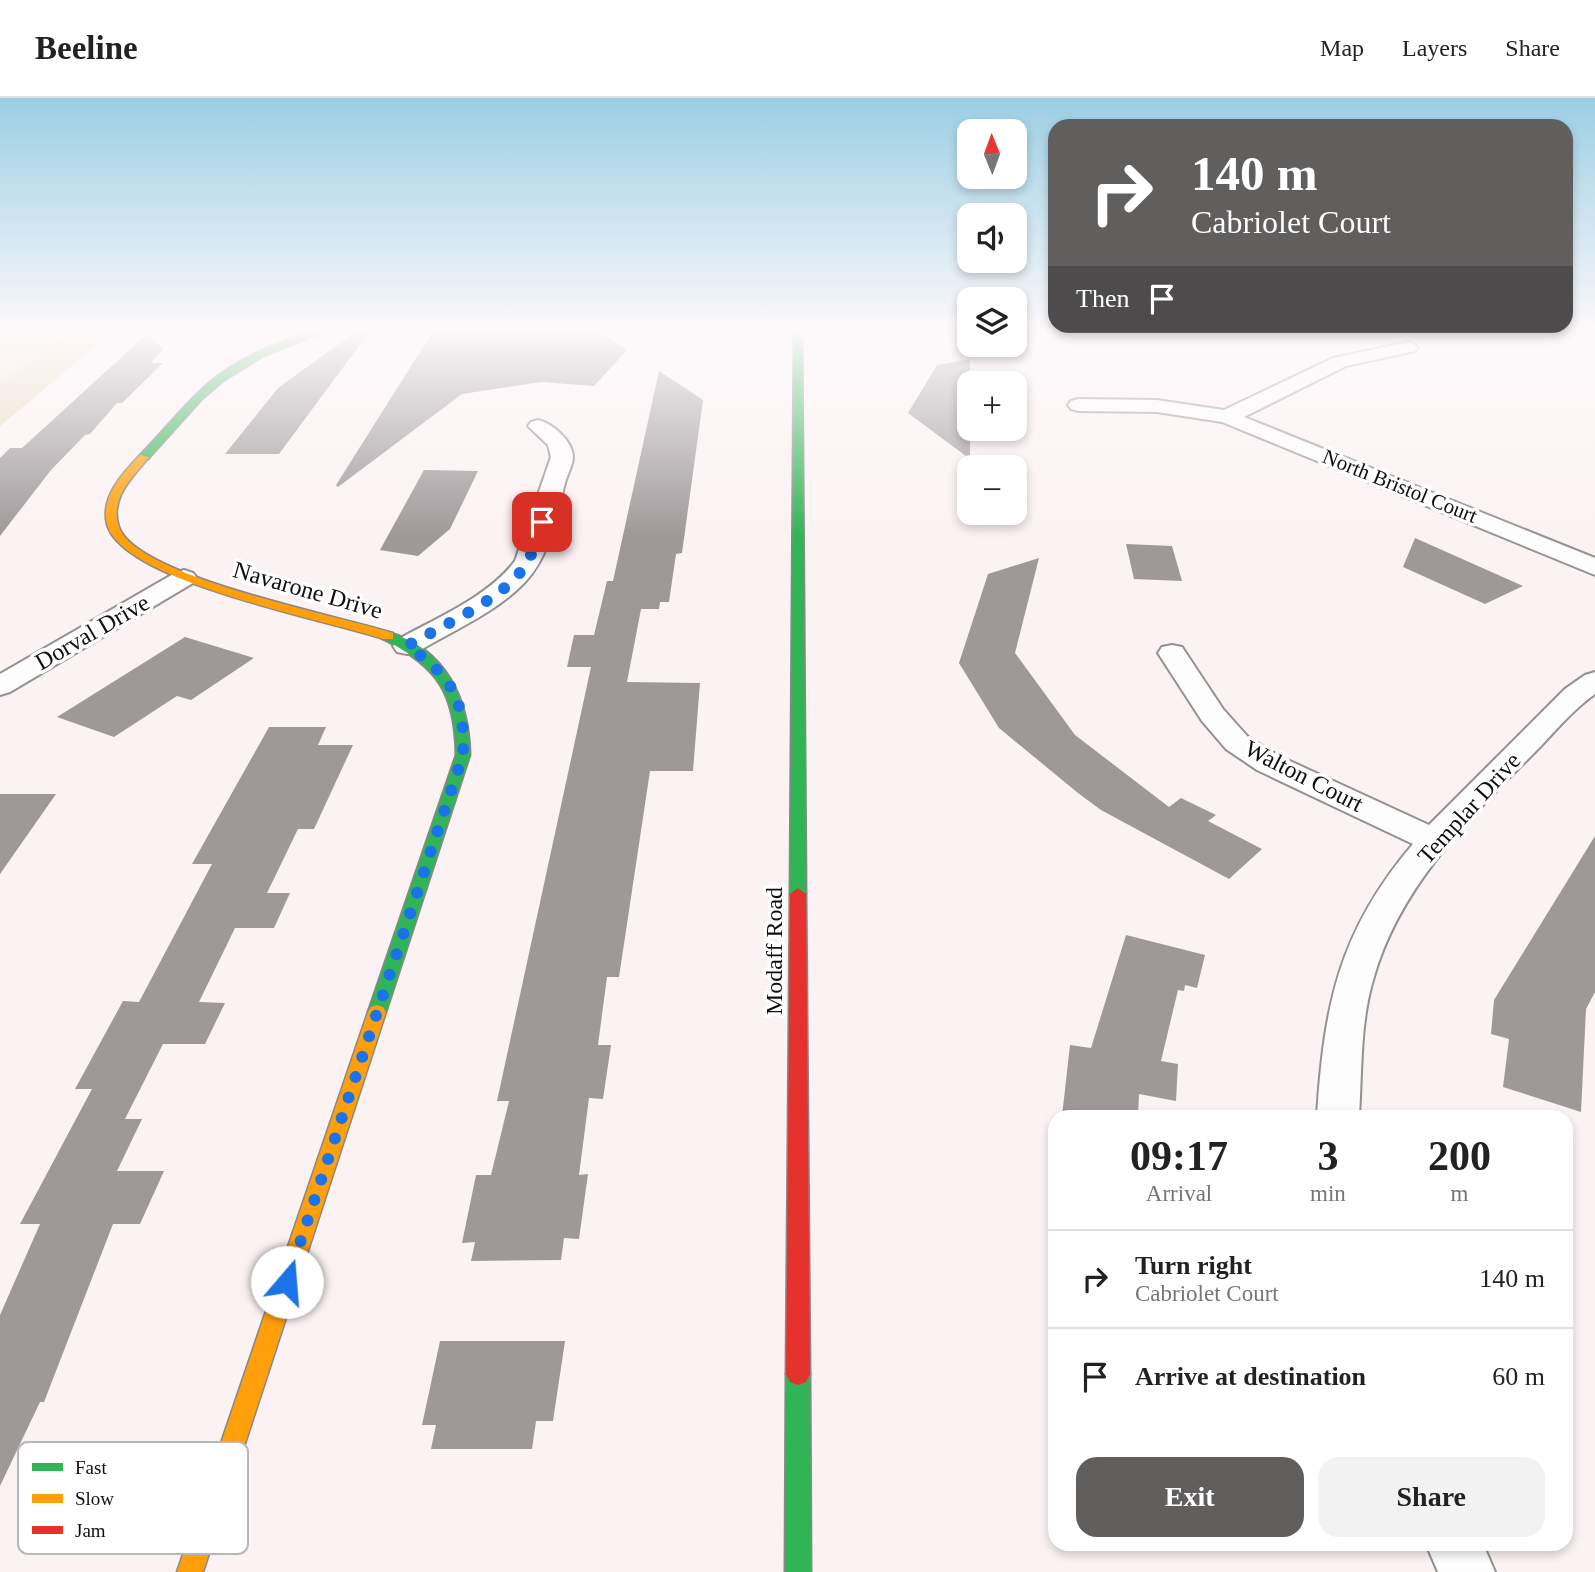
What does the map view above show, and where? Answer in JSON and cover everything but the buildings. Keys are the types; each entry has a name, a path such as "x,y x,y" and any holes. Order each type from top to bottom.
{"street":[{"name":"Navarone Drive","path":"198,400 118,488 112,502 112,525 116,534 141,558 184,578 357,625 407,646 432,663 448,682 458,700 464,724 463,755 233,1442"},
{"name":"Modaff Road","path":"798,400 798,1572"},
{"path":"1227,417 1262,400"},
{"name":"North Bristol Court","path":"1078,405 1157,406 1227,417 1595,567"},
{"path":"407,646 501,590 527,562 562,457 558,443 538,426"},
{"name":"Dorval Drive","path":"0,686 184,578"},
{"name":"Walton Court","path":"1172,653 1212,715 1237,743 1268,763 1433,840"},
{"name":"Templar Drive","path":"1338,1110 1342,1038 1354,977 1375,924 1433,840 1575,695 1595,681"},
{"path":"1457,1551 1466,1572"},
{"name":"Navarone Drive","path":"190,1572 196,1554"}],"shaded area":[{"path":"0,400 31,400 0,426"},
{"path":"0,400 31,400 0,426"}],"traffic: fast":[{"path":"144,457 196,400"},
{"path":"798,400 798,894"},
{"path":"377,1012 463,755 460,714 447,682 423,657 388,636"},
{"path":"798,1374 798,1572"}],"traffic: slow":[{"path":"144,457 116,493 111,514 118,537 135,554 164,569 200,582 388,636"},
{"path":"233,1442 377,1012"},
{"path":"190,1572 196,1554"}],"traffic: jam":[{"path":"798,894 798,1374"}],"route":[{"path":"287,1282 463,755 464,724 458,700 448,682 432,663 407,646 486,600 516,577 527,562 542,522"}]}
